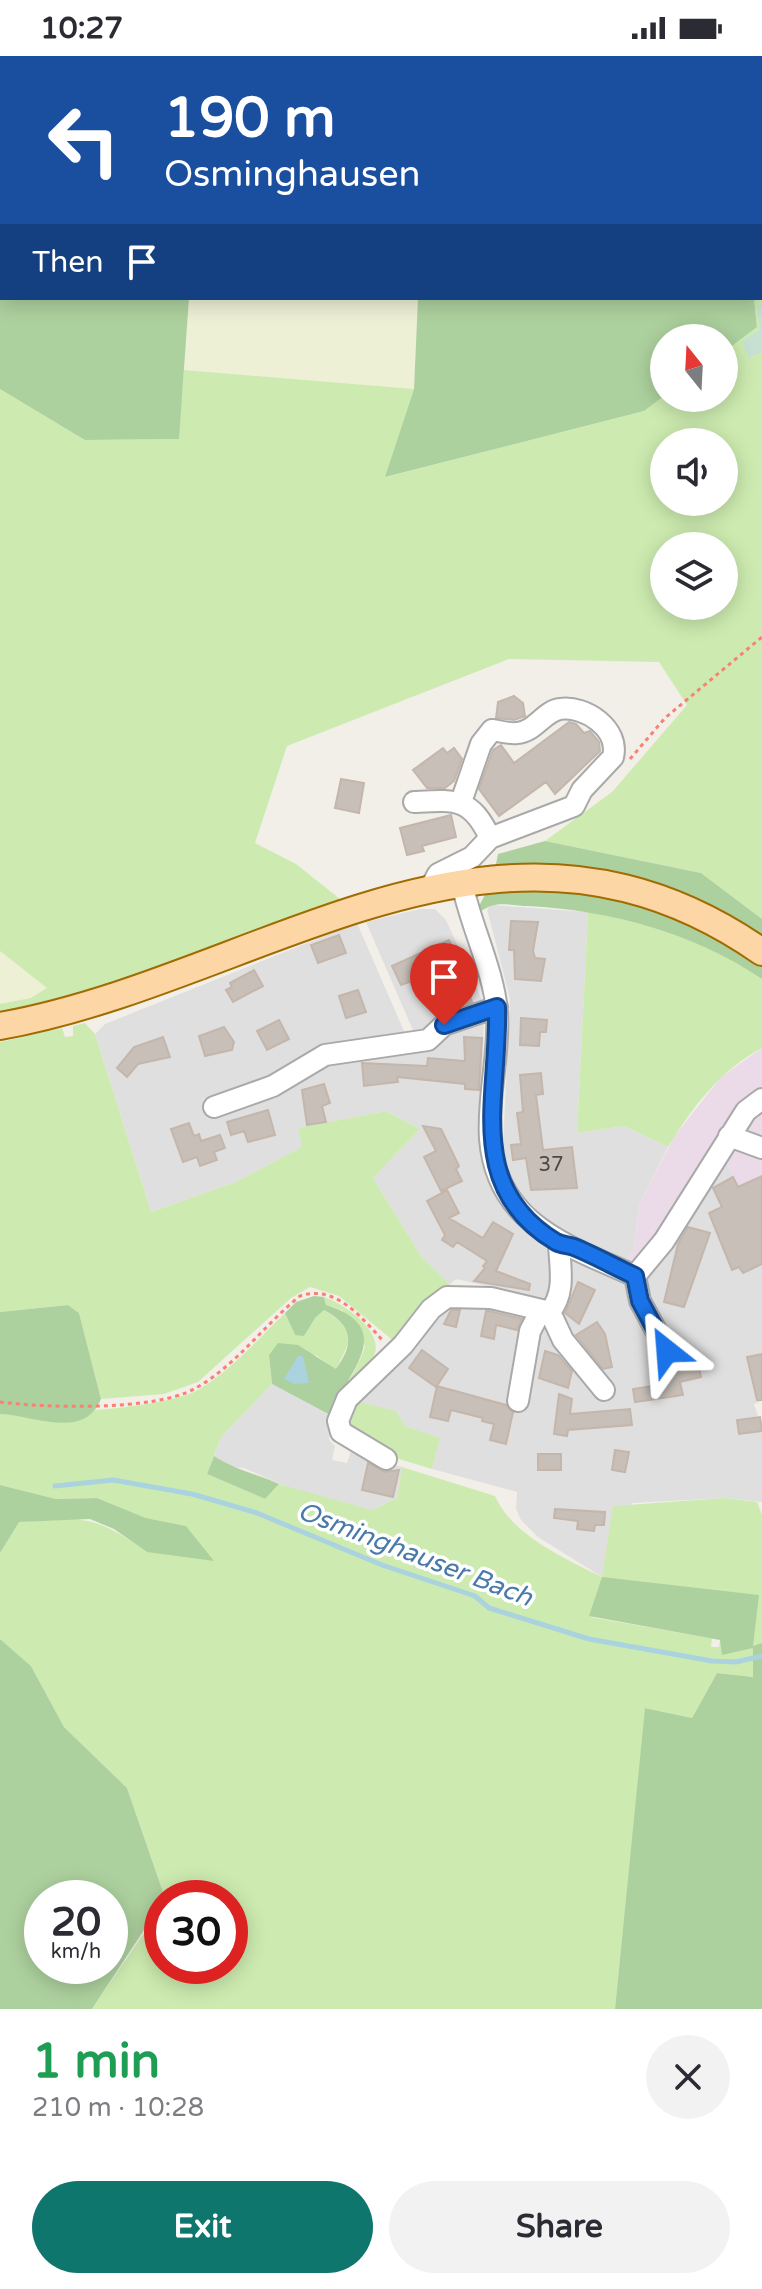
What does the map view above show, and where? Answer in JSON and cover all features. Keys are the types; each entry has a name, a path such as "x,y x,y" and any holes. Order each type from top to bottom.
{"main road":[{"path":"0,1026 104,1001 360,905 431,887 522,877 608,885 645,895 705,919 762,952"}],"street":[{"path":"431,887 438,874 472,857 490,838 574,806 582,790 613,757 615,750 607,729 596,718 578,709 558,708 527,731 492,730 481,744 461,802"},
{"path":"414,802 461,802 475,812 490,838"},
{"path":"462,883 497,1007 490,1139 495,1166 512,1204 559,1244 574,1247 635,1276"},
{"path":"214,1107 273,1086 325,1055 428,1040 444,1025 497,1007"},
{"path":"635,1276 664,1241 746,1111 762,1099"},
{"path":"729,1136 762,1148"},
{"path":"518,1401 530,1331 561,1285 559,1244"},
{"path":"635,1276 640,1301 667,1351"},
{"path":"386,1459 344,1437 338,1421 347,1399 395,1354 431,1309 447,1297 491,1298 545,1311 563,1340 604,1390"}],"path":[{"path":"621,769 665,718 762,637"},
{"path":"0,1402 32,1406 96,1405 179,1395 218,1372 300,1296 314,1292 329,1295 349,1307 395,1354"}],"shaded area":[{"path":"492,905 588,912 577,1133 624,1126 668,1147 639,1205 634,1248 625,1263 560,1233 530,1211 509,1172 503,1147 510,999 487,909"},
{"path":"420,909 435,909 446,920 482,1000 452,1010 453,1015 428,1033 415,1035 366,922"},
{"path":"357,923 407,1038 328,1049 270,1082 235,1095 220,1093 203,1099 208,1114 281,1089 326,1060 427,1046 454,1026 484,1017 481,1133 484,1162 499,1198 512,1216 546,1248 552,1261 551,1300 456,1279 449,1285 421,1256 373,1178 420,1129 386,1111 298,1128 303,1147 236,1182 151,1212 95,1034 105,1024"},
{"path":"762,1048 762,1089 735,1108 654,1243 635,1265 625,1263 634,1248 639,1205 674,1137 721,1077"},
{"path":"762,1111 762,1241 724,1157 743,1126"},
{"path":"724,1157 762,1241 762,1401 754,1404 762,1428 762,1502 725,1498 632,1503 602,1577 538,1537 521,1520 516,1509 517,1492 432,1469 439,1438 405,1426 355,1401 429,1318 456,1300 558,1316 566,1256 644,1278 651,1274"},
{"path":"272,1384 331,1416 329,1440 335,1446 332,1460 347,1463 351,1451 356,1448 382,1462 402,1467 397,1498 372,1510 292,1489 244,1468 230,1467 214,1456 221,1437"}],"green space":[{"path":"0,300 189,300 179,439 85,440 0,389"},
{"path":"189,300 418,300 414,389 184,370"},
{"path":"418,300 754,300 757,327 738,341 738,324 650,324 650,406 644,411 385,477 414,389"},
{"path":"754,300 762,300 762,919 701,873 545,841 612,792 687,705 659,662 509,659 287,746 255,843 296,864 345,903 141,978 0,1017 0,1004 31,998 47,988 0,951 0,389 86,440 178,439 184,370 414,389 386,477 644,411 650,406 650,412 738,412 738,341 757,327"},
{"path":"762,304 762,352 749,358 742,341 760,330 757,307"},
{"path":"545,841 701,873 762,919 762,941 701,903 636,881 567,871 495,869 498,854"},
{"path":"585,890 694,921 762,965 762,979 708,949 620,919 559,908 509,904 480,911 479,906 487,891"},
{"path":"588,912 679,936 722,955 762,979 762,1048 733,1067 708,1091 668,1147 624,1126 577,1133"},
{"path":"0,951 48,988 31,998 0,1004"},
{"path":"85,1023 95,1034 151,1212 236,1182 302,1147 298,1128 386,1111 420,1129 373,1178 421,1256 456,1291 395,1342 339,1296 310,1287 291,1298 198,1382 164,1394 101,1399 79,1313 68,1305 0,1312 0,1042 62,1028 65,1037 73,1036 73,1026"},
{"path":"314,1296 324,1297 326,1305 348,1315 360,1326 364,1339 362,1353 330,1415 272,1384 269,1355 278,1343 298,1345 336,1369 342,1360 348,1336 334,1316 324,1310 304,1336 295,1335 285,1313 296,1302"},
{"path":"324,1297 359,1318 373,1335 376,1344 373,1357 353,1382 329,1433 335,1408 365,1346 342,1310 326,1305"},
{"path":"68,1305 79,1313 101,1399 93,1412 83,1419 56,1423 0,1414 0,1312"},
{"path":"324,1310 347,1326 351,1338 336,1370 316,1355 269,1355 272,1384 221,1437 207,1474 265,1499 279,1484 372,1510 397,1498 402,1467 495,1496 503,1510 526,1534 602,1577 613,1506 725,1498 757,1502 762,1515 762,1643 753,1647 753,1677 717,1673 692,1718 646,1708 615,2009 92,2009 109,1984 128,1984 128,1957 144,1933 144,1984 248,1984 248,1880 159,1880 127,1788 64,1727 31,1666 0,1639 0,1553 18,1522 87,1521 113,1530 147,1552 186,1526 146,1518 97,1498 56,1499 0,1485 0,1414 102,1410 181,1397 222,1374 285,1313 295,1335","holes":["759,1595 720,1640 719,1647 711,1647 712,1639 716,1639 590,1617"]},
{"path":"355,1401 396,1411 405,1426 440,1438 432,1469 386,1455 346,1432"},
{"path":"214,1456 279,1484 265,1499 207,1474"},
{"path":"0,1485 56,1499 97,1498 146,1518 186,1526 214,1561 147,1552 114,1529 90,1519 19,1522 0,1553"},
{"path":"602,1577 759,1595 753,1646 762,1643 762,2009 615,2009 645,1708 692,1718 717,1673 753,1677 753,1648 722,1655 720,1640 589,1616"},
{"path":"0,1639 31,1666 64,1727 127,1788 159,1880 144,1880 144,1930 128,1954 128,1880 24,1880 24,1984 108,1984 92,2009 0,2009"}],"water":[{"path":"298,1356 303,1356 309,1383 295,1384 284,1379"}],"building":[{"path":"514,696 523,703 525,716 514,720 496,718 498,702"},
{"path":"569,722 576,724 584,733 590,731 599,742 600,751 555,794 546,782 499,816 479,789 493,750 501,745 514,763"},
{"path":"443,748 447,753 454,748 462,759 454,781 445,788 427,788 413,770"},
{"path":"341,779 364,783 359,813 335,808"},
{"path":"451,815 456,837 422,846 424,851 407,855 400,828"},
{"path":"511,921 538,922 533,951 535,958 545,959 541,981 515,979 514,950 509,950"},
{"path":"339,935 346,953 318,963 311,945"},
{"path":"449,940 460,963 401,985 392,966"},
{"path":"254,970 263,986 233,1002 226,990 232,987 230,983"},
{"path":"358,990 366,1012 346,1018 339,996"},
{"path":"468,990 472,1002 459,1006 455,994"},
{"path":"521,1018 547,1020 546,1032 540,1032 539,1046 520,1045"},
{"path":"279,1020 289,1039 267,1050 257,1031"},
{"path":"224,1027 234,1042 232,1050 205,1056 199,1036"},
{"path":"163,1037 170,1057 138,1064 127,1077 117,1068 134,1047"},
{"path":"464,1037 482,1038 479,1090 465,1089 465,1084 397,1077 398,1082 364,1086 362,1063 427,1066 428,1058 465,1061"},
{"path":"541,1073 543,1094 536,1095 543,1150 572,1147 577,1188 531,1190 526,1158 513,1160 511,1145 521,1144 517,1113 523,1112 520,1075"},
{"path":"324,1084 330,1103 322,1106 326,1122 307,1125 302,1090"},
{"path":"268,1110 275,1135 248,1142 244,1131 231,1135 227,1122"},
{"path":"189,1123 194,1136 199,1134 201,1141 220,1135 225,1148 214,1152 217,1160 200,1166 197,1157 183,1162 171,1129"},
{"path":"423,1126 441,1129 459,1166 456,1169 462,1181 441,1191 424,1157 436,1151"},
{"path":"762,1176 762,1264 743,1273 739,1267 732,1270 709,1213 722,1207 713,1188 733,1177 738,1187"},
{"path":"447,1190 459,1213 449,1218 483,1238 493,1222 513,1234 496,1271 530,1284 529,1290 474,1281 487,1261 457,1242 453,1247 442,1240 445,1235 427,1201"},
{"path":"688,1227 710,1233 684,1307 664,1302 678,1244"},
{"path":"578,1282 595,1290 579,1324 565,1313"},
{"path":"451,1310 460,1310 456,1327 444,1324"},
{"path":"486,1311 522,1319 517,1330 496,1325 494,1339 481,1336"},
{"path":"597,1322 605,1334 612,1367 603,1369 576,1335"},
{"path":"422,1350 448,1369 436,1387 409,1368"},
{"path":"545,1351 558,1355 572,1371 568,1388 539,1378"},
{"path":"762,1354 762,1400 757,1400 747,1357"},
{"path":"697,1359 701,1377 680,1382 683,1395 635,1402 633,1389 653,1386 651,1375"},
{"path":"437,1386 506,1405 513,1412 506,1444 490,1440 494,1424 482,1421 483,1418 451,1410 448,1421 430,1417"},
{"path":"559,1394 572,1399 570,1414 630,1409 632,1425 568,1430 567,1436 554,1434"},
{"path":"760,1417 762,1431 739,1434 737,1420"},
{"path":"615,1450 629,1452 625,1472 612,1470"},
{"path":"538,1454 561,1454 561,1470 538,1470"},
{"path":"368,1463 385,1472 399,1470 393,1497 362,1490"},
{"path":"555,1509 605,1512 604,1525 595,1525 594,1531 577,1529 578,1521 554,1518"}],"waterway":[{"name":"Osminghauser Bach","path":"55,1486 113,1480 192,1494 257,1513 382,1565 475,1596 489,1608 589,1639 712,1661 736,1662 762,1656"}],"route":[{"path":"444,1025 497,1007 490,1139 495,1166 512,1204 559,1244 574,1247 635,1276 640,1301 667,1351"}]}
